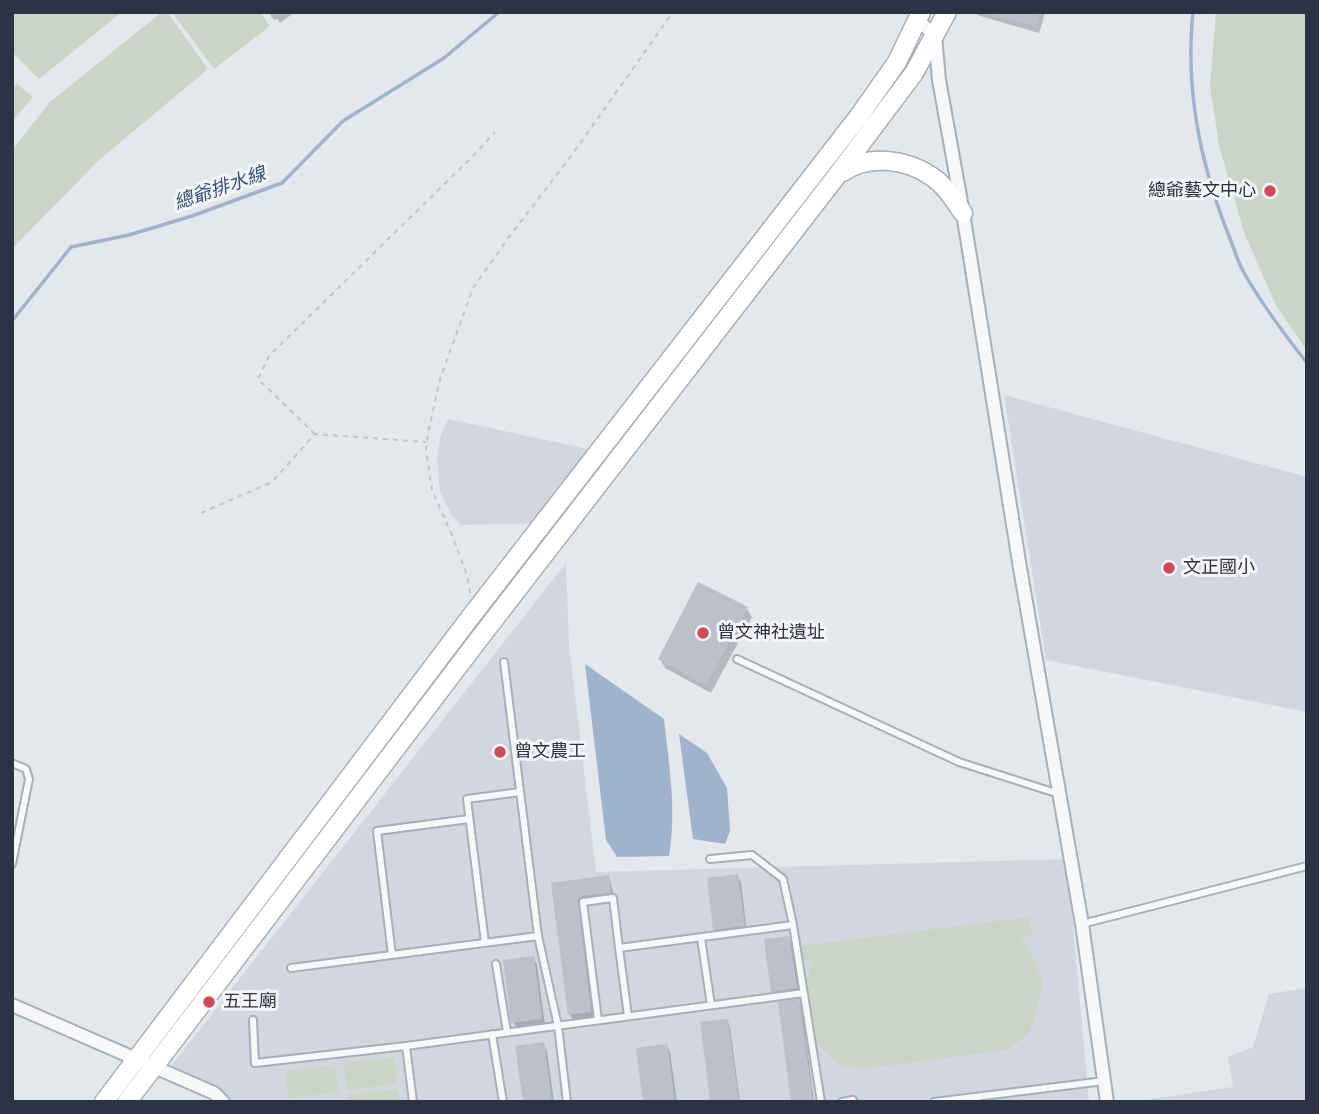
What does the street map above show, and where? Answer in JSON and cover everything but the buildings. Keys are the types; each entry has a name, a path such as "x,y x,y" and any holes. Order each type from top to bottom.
{"main road":[{"path":"127,1102 914,73 947,12"},
{"path":"104,1102 469,619 859,116 897,62 919,16"},
{"path":"835,178 852,166 864,162 885,160 910,165 931,176 947,190 963,213"}],"street":[{"path":"919,16 935,35 939,80 1082,924 1107,1102"},
{"path":"12,1005 214,1093 223,1102"}],"lane":[{"path":"737,659 959,762 1059,794"},
{"path":"504,662 538,936 558,1026 568,1102"},
{"path":"12,763 26,769 29,779 12,864"},
{"path":"485,943 467,799 520,792"},
{"path":"393,955 377,831 469,819"},
{"path":"710,859 752,855 783,879 793,925 821,1102"},
{"path":"1082,924 1307,866"},
{"path":"598,1020 583,902 613,898 628,1016"},
{"path":"619,948 793,925"},
{"path":"291,968 538,936"},
{"path":"701,938 712,1005"},
{"path":"496,964 507,1032"},
{"path":"253,1020 255,1063 406,1046 804,993"},
{"path":"492,1034 503,1102"},
{"path":"406,1046 412,1102"},
{"path":"937,1102 1105,1081"},
{"path":"842,1102 854,1102"}],"path":[{"path":"470,594 467,575 432,490 426,450 440,379 473,288 673,12"},
{"path":"427,442 315,434 258,379 269,356 495,132"},
{"path":"201,513 272,482 315,434"}],"shaded area":[{"name":"文正國小","path":"1004,395 1307,477 1307,712 1046,660"},
{"path":"448,419 602,452 547,523 460,525 440,492 437,457 441,434"},
{"name":"曾文農工","path":"566,563 569,645 596,872 1067,859 1089,1102 221,1102 171,1066"},
{"path":"1307,988 1307,1102 1130,1102 1233,1087 1228,1057 1253,1047 1269,994"}],"green space":[{"path":"12,12 122,12 39,79 12,52"},
{"path":"162,12 167,12 208,69 99,160 12,249 12,150 50,102"},
{"path":"172,12 260,12 270,26 214,69"},
{"name":"總爺藝文中心","path":"1216,12 1307,12 1307,351 1276,305 1245,235 1219,146 1210,85"},
{"path":"17,84 33,97 12,122 12,90"},
{"path":"1029,917 1032,935 1020,935 1043,981 1030,1031 1006,1050 861,1069 838,1064 819,1045 805,1013 805,986 813,960 795,962 793,947"},
{"path":"394,1057 397,1084 347,1090 344,1063"},
{"path":"335,1065 338,1092 288,1098 285,1071"},
{"path":"398,1089 400,1102 348,1102 348,1095"}],"water":[{"path":"585,664 664,719 672,805 669,856 617,857 606,840"},
{"path":"679,734 707,753 727,788 730,831 725,844 693,839"}],"waterway":[{"name":"總爺排水線","path":"12,321 71,247 129,235 192,216 282,183 343,121 444,58 499,12"},
{"path":"1193,12 1193,98 1210,182 1243,271 1257,295 1307,363"}],"place":[{"name":"總爺藝文中心","path":"1270,191"},
{"name":"文正國小","path":"1169,568"},
{"name":"曾文神社遺址","path":"703,633"},
{"name":"曾文農工","path":"500,752"},
{"name":"五王廟","path":"209,1002"}]}
